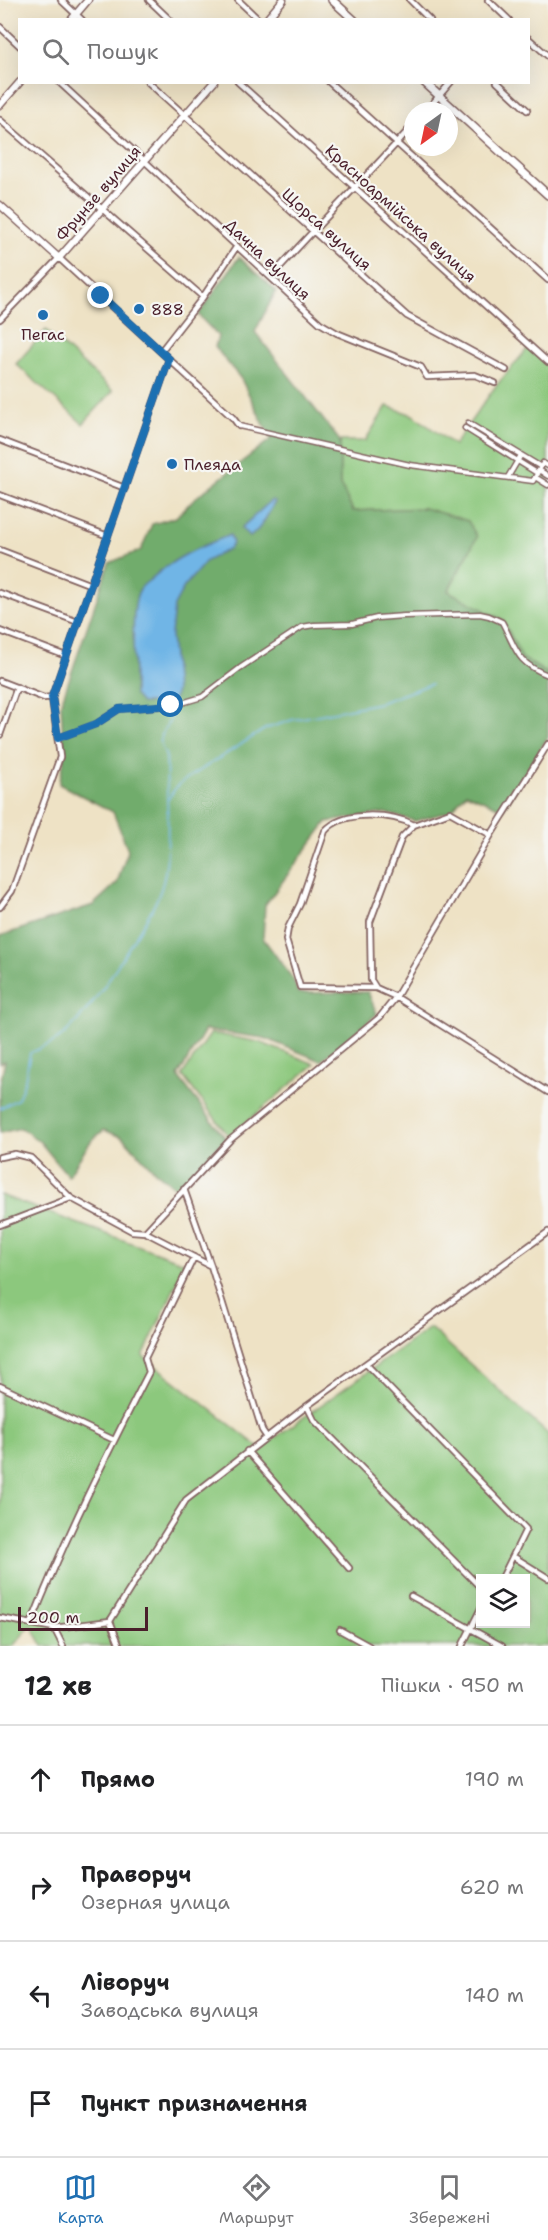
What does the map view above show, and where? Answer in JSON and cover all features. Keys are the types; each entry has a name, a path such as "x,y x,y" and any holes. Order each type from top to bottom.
{"main road":[{"path":"332,0 352,18"},
{"path":"426,84 548,195"}],"street":[{"path":"61,0 74,17 88,0"},
{"path":"149,0 168,18"},
{"path":"237,0 257,18"},
{"path":"268,18 283,0"},
{"path":"410,0 428,18"},
{"path":"488,0 505,18"},
{"path":"0,27 18,43"},
{"path":"530,40 548,56"},
{"path":"0,105 18,84"},
{"name":"Дачна вулиця","path":"61,84 328,329 421,367 427,377 475,375 495,383"},
{"name":"Щорса вулиця","path":"150,84 407,316 506,370"},
{"name":"Фрунзе вулиця","path":"0,319 104,210 212,84"},
{"name":"Красноармійська вулиця","path":"240,84 548,362"},
{"path":"331,84 548,280"},
{"path":"434,102 450,84"},
{"path":"499,84 527,110"},
{"path":"0,120 203,297"},
{"path":"271,277 404,135"},
{"path":"0,205 161,351 239,426 410,465 533,481 543,463 548,465"},
{"path":"161,351 203,297 237,246"},
{"path":"0,907 12,891 60,757 52,697 169,359"},
{"path":"468,423 521,455 548,485"},
{"path":"465,428 518,461 548,476"},
{"path":"0,440 125,488"},
{"path":"508,477 521,455"},
{"path":"0,495 108,536"},
{"path":"0,550 91,585"},
{"path":"0,593 78,622"},
{"path":"58,738 96,724 119,709 176,705 202,697 293,632 302,627 314,625 352,624 398,616 489,616 502,622 519,657 528,666 548,675"},
{"path":"0,631 66,656"},
{"path":"0,681 44,698 52,697"},
{"path":"0,735 17,687"},
{"path":"145,1232 230,1140 380,1017 396,997 491,834 548,744"},
{"path":"376,988 371,980 370,922 402,837 414,825 450,812 491,834"},
{"path":"414,825 394,817 372,816 348,819 330,826 325,831 300,904 288,928 286,940 300,987 376,988 396,997 548,1092"},
{"path":"0,1157 15,1154 31,1158 71,1198 132,1231 145,1232 212,1266"},
{"path":"184,1189 212,1266 262,1430 266,1436"},
{"path":"0,1225 71,1198"},
{"path":"110,1622 186,1500 266,1436 548,1232"},
{"path":"32,1624 114,1440 149,1372 145,1358 194,1257"},
{"path":"366,1364 526,1529 504,1574"},
{"path":"0,1386 114,1440"},
{"path":"307,1406 314,1420 476,1583"},
{"path":"247,1451 349,1568"},
{"path":"514,1557 548,1578"},
{"path":"411,1596 502,1646"},
{"path":"0,1618 54,1628 110,1622"},
{"path":"462,1646 476,1618"},
{"path":"110,1622 120,1646"},
{"path":"54,1628 63,1646"},
{"path":"340,1630 369,1646"}],"green space":[{"path":"239,257 276,291 255,332 340,441 340,484 353,511 424,508 468,521 477,537 448,591 503,620 522,658 548,674 548,737 503,809 466,793 451,811 415,821 385,813 327,822 265,905 263,938 293,979 298,993 368,992 377,1014 321,1061 264,1038 205,1030 178,1076 226,1139 176,1188 155,1171 122,1137 104,1130 91,1141 68,1176 40,1142 21,1128 0,1133 0,1085 5,1061 0,1063 0,936 93,905 117,883 128,850 113,812 59,784 64,760 61,703 109,563 141,550 152,524 176,517 194,499 271,439 241,379 215,347 218,336 198,315"},
{"path":"46,330 113,391 83,424 16,364"},
{"path":"529,347 548,364 548,674 522,659 503,620 448,591 477,537 424,508 353,511 340,484 340,441 365,441 387,406 413,415 454,445 495,387"},
{"path":"211,1033 259,1042 315,1064 243,1125 231,1139 182,1075"},
{"path":"0,1195 186,1263 143,1356 260,1448 430,1328 548,1434 548,1646 43,1646 31,1625 13,1646 0,1646"}],"water":[{"path":"272,500 275,502 264,521 250,537 241,528"},
{"path":"230,535 233,543 229,549 206,561 184,587 174,606 171,635 176,690 174,699 170,703 141,703 134,695 133,639 135,609 140,589 178,559"}],"waterway":[{"path":"168,799 177,786 188,778 265,729 292,720 379,703 431,684"},
{"path":"0,1108 18,1099 25,1080 30,1053 51,1044 62,1036 91,1004 143,925 161,889 168,838 166,756 161,739 172,714 170,703"}],"place":[{"name":"888","path":"139,309"},
{"name":"Пегас","path":"43,315"},
{"name":"Плеяда","path":"172,464"}],"route":[{"path":"101,296 169,359 52,697 58,738 96,724 119,709 171,705"}]}
